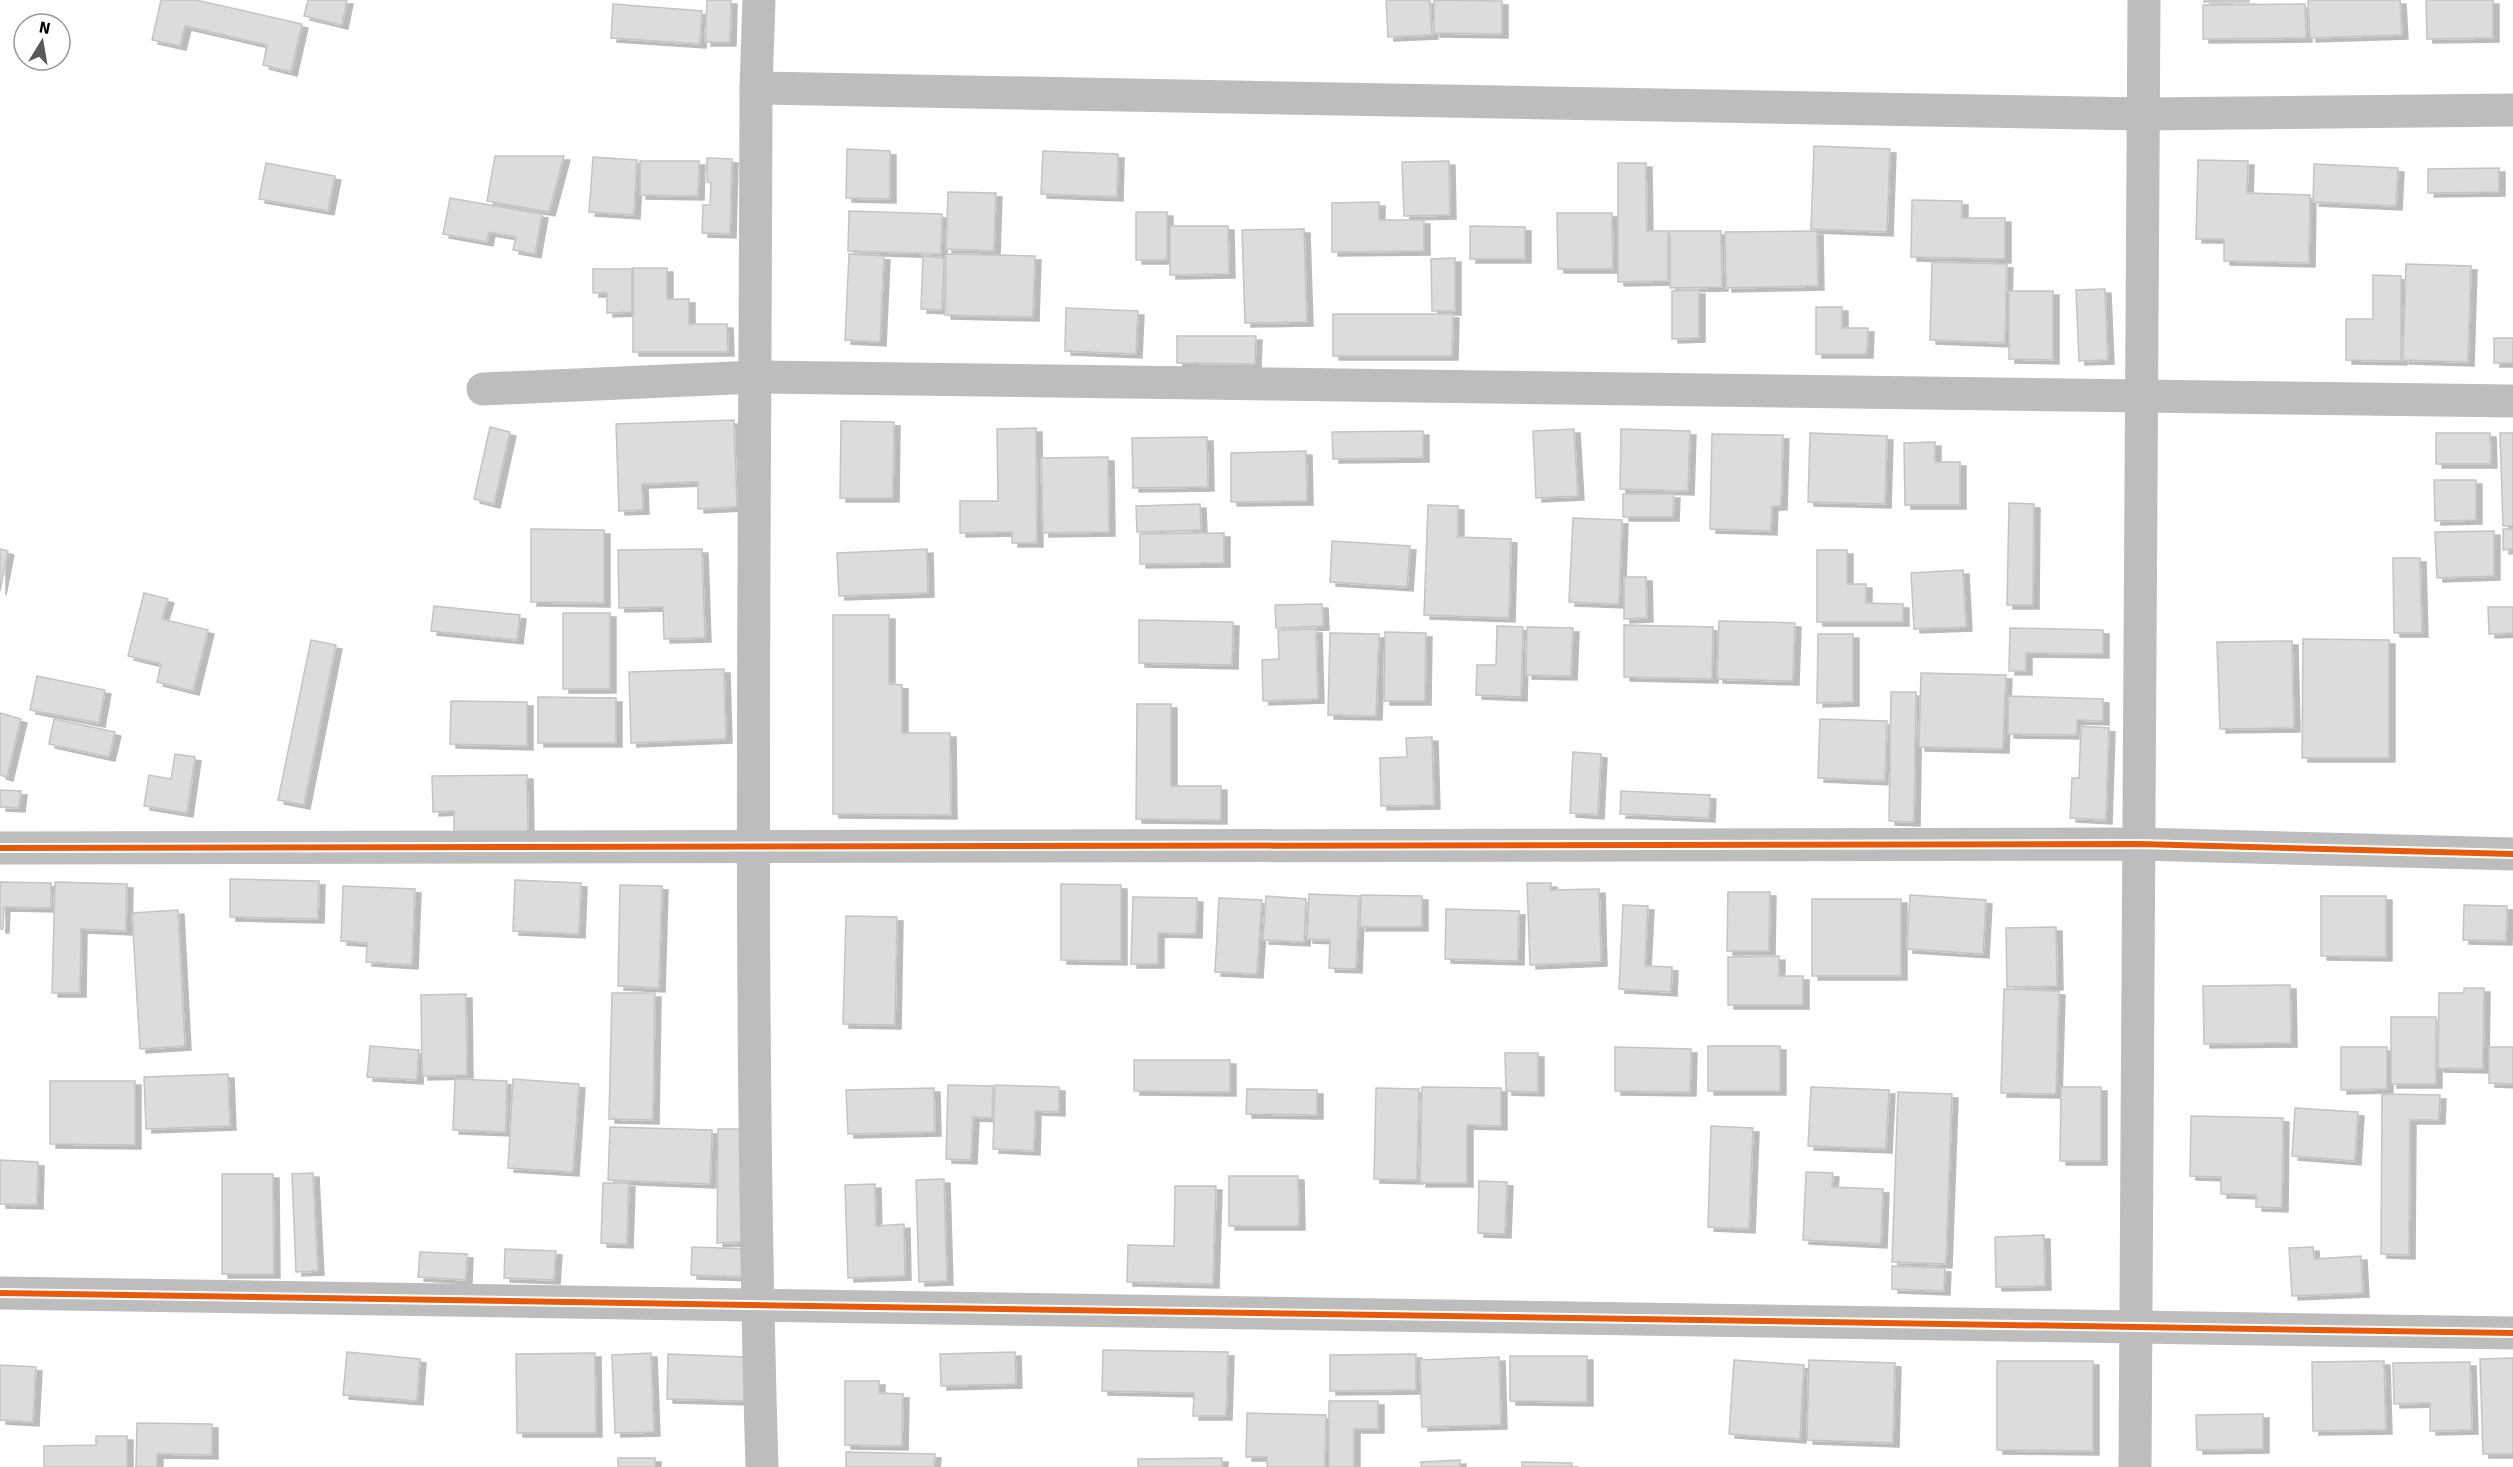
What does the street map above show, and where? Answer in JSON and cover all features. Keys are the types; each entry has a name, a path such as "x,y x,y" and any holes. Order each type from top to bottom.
{"street":[{"path":"759,0 756,88 755,845 757,1306 762,1467"},
{"path":"2135,1467 2144,0"},
{"path":"756,88 2143,114 2513,110"},
{"path":"483,389 756,376 2513,401"},
{"path":"0,848 2139,844 2513,854"},
{"path":"0,1293 2513,1333"}],"building":[{"path":"161,0 196,0 302,24 291,72 263,65 267,45 185,26 180,46 152,40"},
{"path":"308,0 347,0 342,25 304,16"},
{"path":"707,0 731,0 730,42 705,42"},
{"path":"1386,0 1430,0 1432,35 1388,37"},
{"path":"1434,0 1502,1 1502,34 1434,33"},
{"path":"2204,0 2249,0 2249,2 2204,2"},
{"path":"2308,0 2400,0 2402,35 2310,38"},
{"path":"2426,0 2493,0 2493,38 2427,39"},
{"path":"613,4 702,11 700,44 611,38"},
{"path":"2305,4 2306,38 2203,39 2203,5"},
{"path":"1814,146 1890,149 1887,232 1811,229"},
{"path":"847,149 890,151 890,199 846,198"},
{"path":"1043,151 1118,154 1117,197 1041,194"},
{"path":"495,156 564,156 549,212 487,201"},
{"path":"593,157 637,160 634,215 589,212"},
{"path":"707,158 732,159 730,234 702,233 703,205 710,205 711,183 707,182"},
{"path":"2198,160 2248,161 2247,193 2310,195 2309,263 2224,261 2224,239 2196,239"},
{"path":"640,161 699,161 698,196 640,195"},
{"path":"1449,161 1450,215 1404,216 1402,162"},
{"path":"266,163 335,176 328,211 259,199"},
{"path":"1618,163 1646,163 1647,231 1668,231 1668,281 1618,282"},
{"path":"2314,164 2398,168 2396,206 2313,202"},
{"path":"2499,168 2499,192 2428,193 2428,169"},
{"path":"948,192 996,193 994,251 946,249"},
{"path":"450,198 542,214 535,254 513,250 516,237 489,232 487,242 443,234"},
{"path":"1912,200 1962,201 1962,218 2005,218 2005,259 1911,257"},
{"path":"1379,202 1379,220 1424,220 1424,251 1332,252 1332,203"},
{"path":"849,211 942,214 941,254 848,251"},
{"path":"1136,212 1167,212 1167,260 1136,260"},
{"path":"1557,213 1612,213 1613,269 1558,269"},
{"path":"1170,226 1228,226 1229,274 1170,275"},
{"path":"1470,226 1525,227 1525,259 1470,259"},
{"path":"1304,229 1307,322 1245,323 1242,230"},
{"path":"1670,231 1721,231 1722,287 1670,288"},
{"path":"1817,231 1818,286 1726,288 1725,232"},
{"path":"849,254 884,256 880,342 845,340"},
{"path":"946,254 1035,256 1033,317 945,315"},
{"path":"923,256 944,258 942,310 921,309"},
{"path":"1455,258 1455,311 1432,311 1431,259"},
{"path":"1932,262 2007,264 2005,343 1930,340"},
{"path":"2406,264 2471,266 2468,362 2403,360"},
{"path":"633,268 667,268 667,299 689,299 689,324 727,324 728,352 633,352"},
{"path":"593,269 632,269 632,312 607,313 607,293 593,293"},
{"path":"2373,275 2401,276 2401,361 2346,360 2346,319 2373,319"},
{"path":"2105,289 2108,360 2079,361 2076,290"},
{"path":"1699,290 1699,338 1672,339 1672,291"},
{"path":"2009,291 2053,291 2053,360 2009,359"},
{"path":"1816,307 1842,307 1842,328 1868,328 1867,354 1816,354"},
{"path":"1066,308 1138,311 1136,354 1065,351"},
{"path":"1333,314 1453,314 1452,356 1333,356"},
{"path":"1177,336 1256,336 1255,364 1177,363"},
{"path":"2494,338 2513,338 2513,363 2494,363"},
{"path":"734,420 737,507 698,509 698,482 642,484 643,510 619,511 616,424"},
{"path":"841,421 894,422 893,498 840,498"},
{"path":"490,427 510,432 494,504 474,499"},
{"path":"1036,428 1037,543 1012,543 1012,532 960,533 960,501 998,501 997,429"},
{"path":"1574,429 1578,496 1536,498 1533,431"},
{"path":"1621,429 1690,431 1688,491 1620,489"},
{"path":"1423,431 1423,458 1333,459 1332,432"},
{"path":"1810,433 1887,436 1885,504 1808,502"},
{"path":"2436,433 2490,433 2491,464 2436,464"},
{"path":"2500,433 2513,433 2513,526 2503,526"},
{"path":"1712,434 1783,435 1781,506 1772,506 1771,531 1710,529"},
{"path":"1207,437 1208,487 1133,488 1132,438"},
{"path":"1935,442 1935,462 1960,462 1960,505 1905,505 1904,443"},
{"path":"1306,451 1307,501 1231,502 1231,453"},
{"path":"1108,457 1109,532 1043,533 1041,458"},
{"path":"2434,480 2476,480 2476,520 2435,521"},
{"path":"1623,494 1674,494 1673,517 1623,517"},
{"path":"2009,503 2034,504 2033,605 2007,605"},
{"path":"1200,504 1201,530 1137,532 1136,506"},
{"path":"1428,505 1458,506 1458,537 1511,539 1509,618 1424,615"},
{"path":"1573,518 1622,520 1619,604 1569,602"},
{"path":"531,529 604,530 604,603 531,602"},
{"path":"2503,529 2513,529 2513,549 2503,550"},
{"path":"2494,531 2494,576 2437,578 2435,532"},
{"path":"1224,533 1224,563 1140,564 1140,534"},
{"path":"1332,541 1410,546 1407,587 1330,582"},
{"path":"0,549 8,551 0,591"},
{"path":"702,549 705,638 664,639 663,607 619,608 618,550"},
{"path":"927,549 928,593 839,596 837,553"},
{"path":"1817,550 1847,550 1847,584 1866,584 1866,603 1903,604 1903,622 1817,622"},
{"path":"2393,558 2420,558 2422,633 2394,633"},
{"path":"1963,570 1966,627 1914,629 1911,573"},
{"path":"1624,577 1646,577 1647,618 1624,619"},
{"path":"144,593 168,599 162,619 208,630 193,691 157,682 161,664 128,656"},
{"path":"1322,604 1323,626 1276,628 1275,605"},
{"path":"434,606 520,615 517,640 431,631"},
{"path":"2488,607 2513,607 2513,633 2489,634"},
{"path":"563,613 610,613 610,689 563,689"},
{"path":"833,615 889,615 889,684 902,685 902,733 950,733 951,815 833,814"},
{"path":"1139,620 1233,622 1232,665 1139,663"},
{"path":"1719,621 1795,623 1793,681 1717,679"},
{"path":"1624,625 1713,627 1712,679 1624,677"},
{"path":"1497,626 1523,627 1521,697 1476,695 1477,665 1496,665"},
{"path":"1527,627 1573,628 1571,676 1526,675"},
{"path":"2010,628 2103,630 2103,654 2026,653 2026,671 2009,671"},
{"path":"1316,629 1318,699 1263,701 1262,660 1279,659 1278,630"},
{"path":"1385,632 1426,633 1425,701 1384,701"},
{"path":"1330,633 1379,634 1376,716 1328,715"},
{"path":"1818,634 1853,634 1853,702 1817,703"},
{"path":"2303,639 2389,640 2389,758 2302,758"},
{"path":"311,640 336,645 304,805 278,800"},
{"path":"2292,641 2294,728 2220,729 2217,642"},
{"path":"724,669 726,739 631,743 629,672"},
{"path":"1921,673 2006,675 2003,749 1919,747"},
{"path":"37,676 105,690 99,723 30,710"},
{"path":"1891,692 1916,692 1914,822 1889,821"},
{"path":"2008,696 2103,699 2103,721 2077,720 2077,735 2008,734"},
{"path":"538,697 616,698 616,743 538,743"},
{"path":"451,701 527,702 527,746 450,744"},
{"path":"1137,704 1171,704 1171,786 1221,786 1221,820 1136,819"},
{"path":"0,713 21,719 7,777 0,775"},
{"path":"54,719 115,732 109,757 49,744"},
{"path":"1820,719 1887,721 1885,781 1818,778"},
{"path":"2081,726 2109,728 2106,820 2070,818 2072,778 2079,778"},
{"path":"1432,737 1434,805 1381,806 1380,758 1407,757 1406,738"},
{"path":"1573,752 1601,754 1598,815 1570,813"},
{"path":"175,754 195,757 187,813 144,806 149,775 171,779"},
{"path":"527,775 528,832 454,833 454,811 433,812 432,776"},
{"path":"0,790 21,791 19,808 0,807"},
{"path":"1621,791 1710,795 1709,818 1620,814"},
{"path":"230,879 319,881 318,919 230,917"},
{"path":"515,880 581,883 579,934 513,931"},
{"path":"0,882 51,883 51,908 4,907 3,929 0,929"},
{"path":"55,882 127,884 126,931 81,929 80,993 52,993"},
{"path":"1527,883 1551,883 1551,890 1599,889 1601,962 1530,965"},
{"path":"1061,884 1121,885 1121,961 1061,960"},
{"path":"620,885 662,886 659,988 618,986"},
{"path":"343,886 415,889 412,965 366,962 367,943 341,941"},
{"path":"1728,892 1770,892 1769,951 1727,951"},
{"path":"1309,894 1359,896 1356,969 1329,968 1330,940 1307,939"},
{"path":"1361,895 1422,896 1422,927 1360,927"},
{"path":"1910,895 1986,900 1983,954 1907,949"},
{"path":"1266,896 1306,899 1304,942 1263,940"},
{"path":"2321,896 2386,896 2386,957 2321,956"},
{"path":"1133,897 1197,898 1196,934 1158,933 1158,964 1131,964"},
{"path":"1219,898 1262,900 1257,974 1215,972"},
{"path":"1812,899 1901,899 1901,976 1812,976"},
{"path":"1623,905 1648,906 1645,966 1672,967 1671,992 1619,989"},
{"path":"2464,905 2507,906 2506,941 2463,940"},
{"path":"1446,909 1519,911 1518,961 1445,959"},
{"path":"178,910 185,1046 140,1049 132,913"},
{"path":"846,916 897,917 895,1025 843,1024"},
{"path":"2056,927 2057,986 2007,987 2006,928"},
{"path":"1779,956 1779,976 1803,976 1803,1005 1728,1005 1728,957"},
{"path":"2290,985 2291,1043 2204,1044 2203,986"},
{"path":"2464,988 2484,988 2483,1069 2438,1068 2439,993 2464,993"},
{"path":"2004,989 2059,991 2056,1094 2001,1093"},
{"path":"612,993 655,993 653,1120 609,1119"},
{"path":"466,994 467,1075 422,1076 421,995"},
{"path":"2391,1017 2436,1017 2436,1084 2391,1084"},
{"path":"370,1046 419,1050 417,1080 367,1077"},
{"path":"1708,1046 1780,1046 1780,1091 1708,1091"},
{"path":"1615,1047 1691,1049 1690,1092 1615,1091"},
{"path":"2341,1047 2387,1047 2387,1089 2341,1090"},
{"path":"2489,1047 2513,1047 2513,1084 2489,1083"},
{"path":"1505,1053 1538,1053 1538,1092 1506,1091"},
{"path":"1134,1060 1230,1060 1230,1092 1134,1091"},
{"path":"228,1074 230,1126 146,1129 144,1077"},
{"path":"455,1079 507,1081 506,1132 453,1130"},
{"path":"513,1079 579,1084 573,1172 508,1168"},
{"path":"50,1081 135,1081 135,1145 50,1144"},
{"path":"948,1085 993,1086 992,1118 973,1117 971,1160 946,1159"},
{"path":"995,1085 1059,1087 1059,1112 1035,1111 1034,1151 993,1149"},
{"path":"1422,1087 1501,1088 1501,1126 1467,1125 1467,1183 1420,1183"},
{"path":"1811,1087 1889,1090 1886,1149 1808,1146"},
{"path":"2061,1087 2101,1087 2101,1161 2060,1161"},
{"path":"934,1088 935,1132 848,1134 846,1090"},
{"path":"1376,1088 1419,1089 1417,1180 1374,1179"},
{"path":"1247,1089 1317,1090 1317,1115 1246,1114"},
{"path":"1898,1092 1952,1094 1946,1264 1892,1262"},
{"path":"2382,1094 2440,1095 2439,1120 2410,1120 2409,1255 2381,1254"},
{"path":"2295,1108 2358,1112 2355,1161 2292,1156"},
{"path":"2191,1116 2283,1118 2282,1208 2256,1207 2256,1195 2221,1194 2221,1177 2190,1176"},
{"path":"1711,1126 1753,1128 1749,1229 1708,1227"},
{"path":"610,1127 712,1130 710,1184 608,1180"},
{"path":"718,1129 747,1129 746,1242 717,1243"},
{"path":"0,1160 38,1162 37,1205 0,1204"},
{"path":"1806,1172 1833,1173 1832,1187 1883,1189 1881,1244 1803,1240"},
{"path":"313,1173 318,1271 296,1272 292,1174"},
{"path":"222,1174 273,1174 274,1274 222,1274"},
{"path":"1229,1176 1298,1176 1299,1226 1229,1226"},
{"path":"944,1179 947,1281 919,1282 916,1180"},
{"path":"1479,1181 1507,1182 1505,1234 1478,1233"},
{"path":"603,1183 629,1183 627,1244 601,1243"},
{"path":"875,1184 876,1226 904,1224 905,1276 848,1278 845,1185"},
{"path":"1175,1186 1216,1186 1213,1284 1127,1282 1128,1245 1174,1246"},
{"path":"2044,1235 2045,1286 1996,1287 1995,1237"},
{"path":"692,1247 747,1249 747,1277 691,1275"},
{"path":"2313,1247 2314,1259 2361,1256 2363,1293 2292,1296 2289,1248"},
{"path":"505,1249 556,1251 554,1280 504,1278"},
{"path":"420,1252 467,1254 466,1280 418,1277"},
{"path":"1892,1266 1945,1268 1944,1291 1892,1289"},
{"path":"1103,1350 1228,1352 1226,1416 1193,1416 1194,1393 1102,1391"},
{"path":"347,1352 420,1359 417,1401 343,1395"},
{"path":"1015,1352 1016,1384 941,1386 940,1354"},
{"path":"595,1353 596,1433 517,1433 516,1354"},
{"path":"651,1353 654,1432 615,1433 612,1355"},
{"path":"668,1354 746,1357 744,1401 667,1399"},
{"path":"1416,1354 1416,1390 1330,1391 1330,1355"},
{"path":"1510,1356 1587,1356 1587,1402 1510,1401"},
{"path":"1499,1357 1501,1425 1422,1427 1420,1360"},
{"path":"2513,1358 2513,1454 2483,1454 2480,1359"},
{"path":"1734,1360 1804,1365 1800,1439 1729,1434"},
{"path":"1809,1360 1895,1363 1893,1443 1807,1440"},
{"path":"1997,1361 2093,1361 2093,1451 1997,1450"},
{"path":"2384,1361 2386,1430 2313,1431 2312,1362"},
{"path":"2470,1362 2472,1430 2430,1431 2430,1403 2394,1404 2393,1363"},
{"path":"0,1365 36,1367 33,1422 0,1420"},
{"path":"845,1381 879,1381 879,1393 903,1394 902,1446 845,1445"},
{"path":"1329,1401 1378,1401 1378,1429 1354,1429 1354,1467 1329,1467"},
{"path":"1247,1413 1326,1415 1325,1467 1267,1467 1267,1457 1246,1457"},
{"path":"2263,1414 2263,1449 2197,1450 2196,1415"},
{"path":"137,1423 212,1424 212,1455 157,1454 157,1467 136,1467"},
{"path":"96,1436 127,1436 127,1467 44,1467 44,1446 96,1445"},
{"path":"846,1452 935,1454 934,1467 846,1467"},
{"path":"618,1458 655,1458 655,1467 618,1467"},
{"path":"1222,1458 1222,1467 1138,1467 1138,1459"},
{"path":"1460,1460 1460,1467 1421,1467 1421,1462"},
{"path":"1522,1462 1572,1463 1572,1467 1522,1467"}],"cycle path":[{"path":"0,848 2139,844 2513,854"},
{"path":"0,1293 2513,1333"}]}
